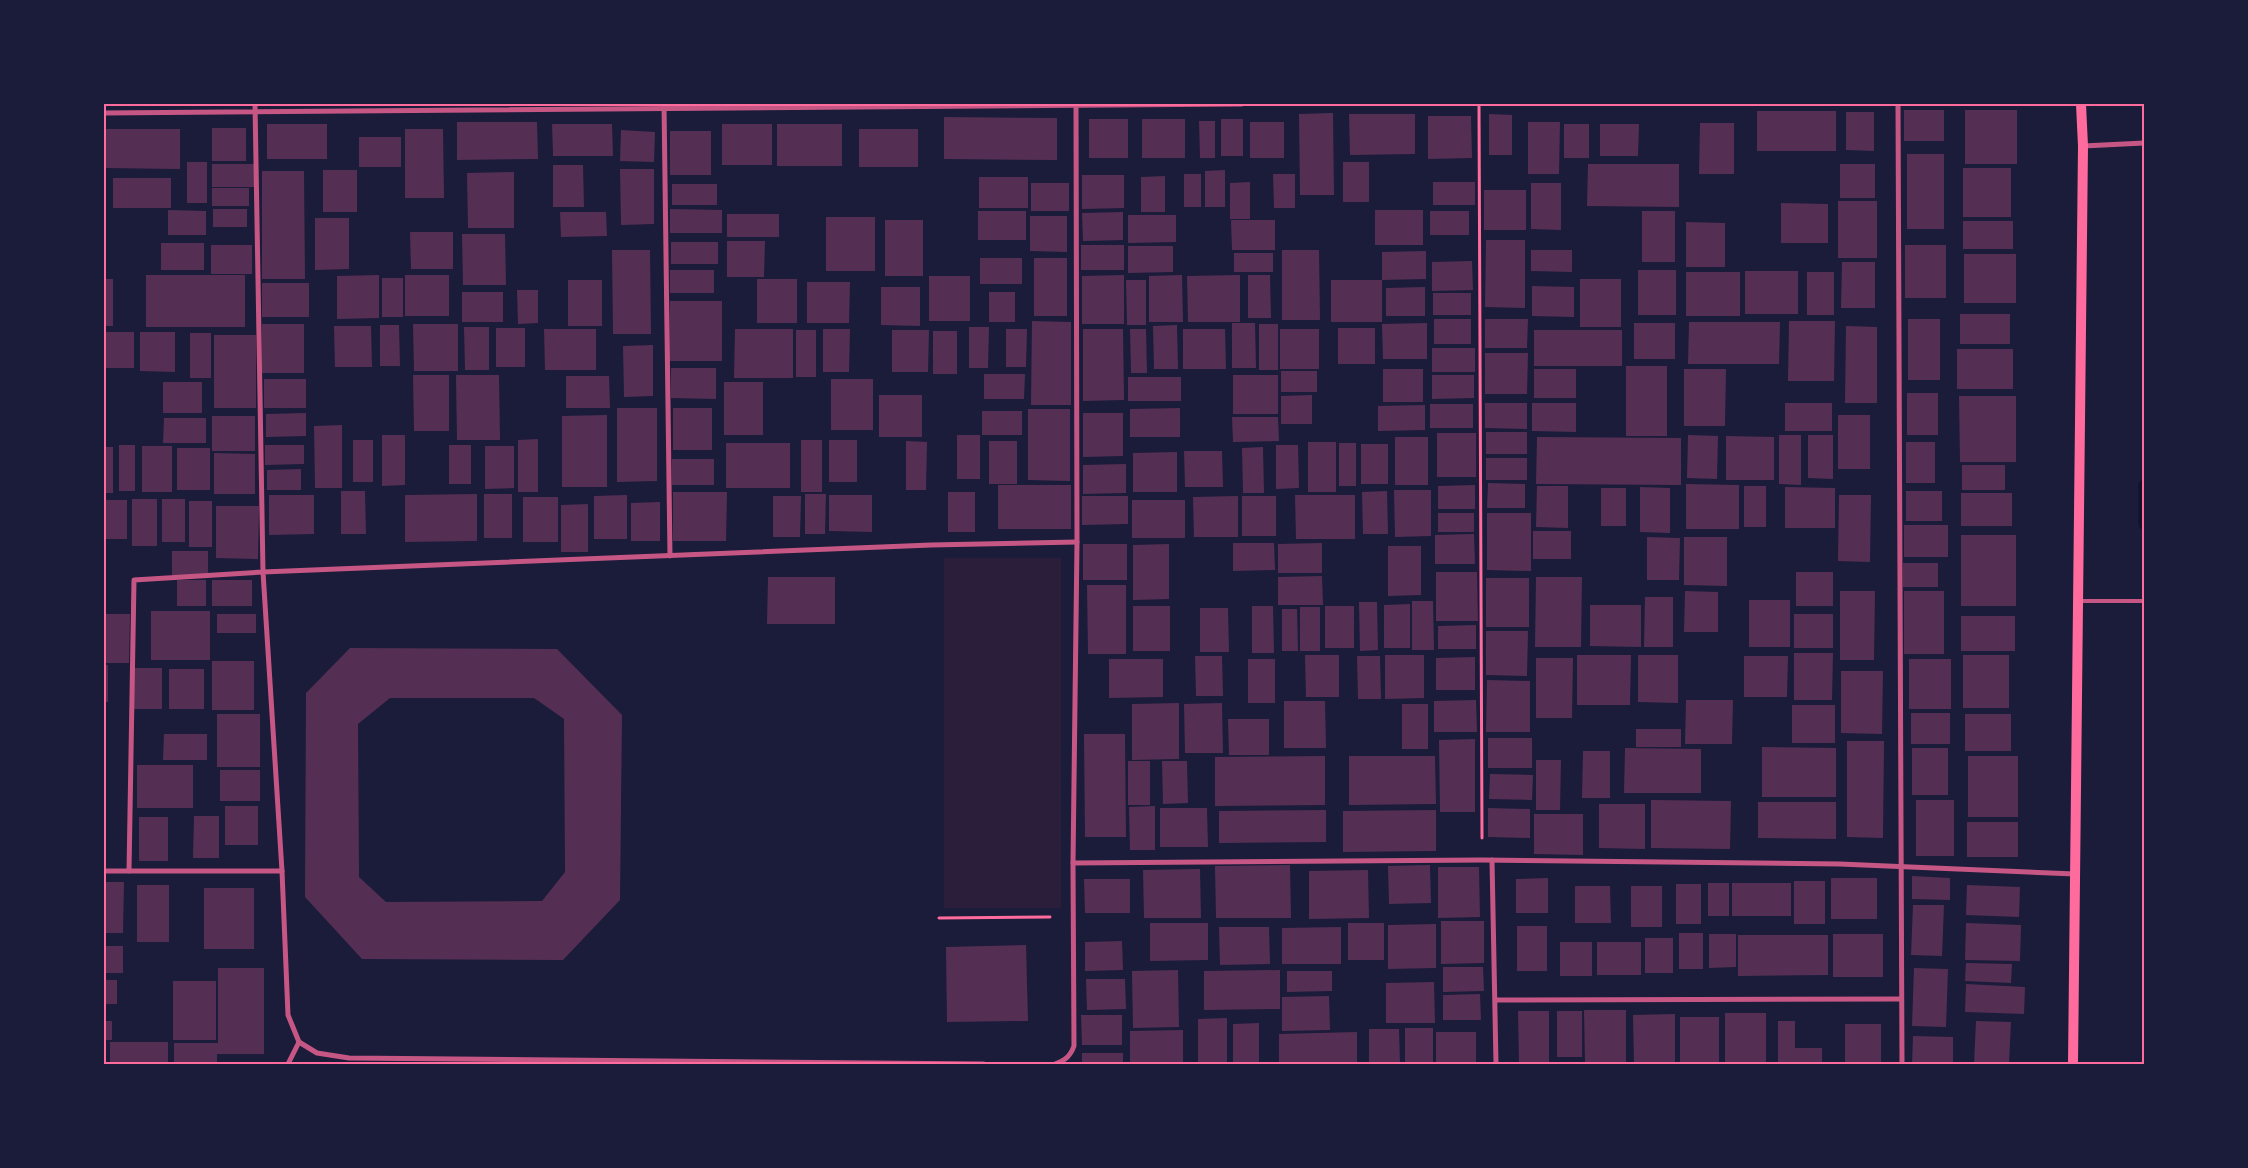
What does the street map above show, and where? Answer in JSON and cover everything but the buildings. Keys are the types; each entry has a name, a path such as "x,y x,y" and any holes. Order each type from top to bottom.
{"main road":[{"path":"2072,1064 2083,146 2081,104"}],"street":[{"path":"255,104 263,572 282,871 288,1015 299,1042 317,1053 349,1058 984,1064"},
{"path":"1055,1064 1064,1061 1070,1055 1074,1046 1073,863 1077,542 1076,104"},
{"path":"104,113 664,106 1242,104"},
{"path":"1898,104 1902,1064"},
{"path":"664,106 670,556"},
{"path":"2083,146 2144,143"},
{"path":"129,871 134,580 263,572 1077,542"},
{"path":"1492,860 1496,1064"},
{"path":"1073,863 1492,860 1840,864 2075,874"},
{"path":"104,871 282,871"},
{"path":"1496,1000 1902,999"},
{"path":"288,1064 299,1042"}],"lane":[{"path":"2078,602 2144,601"}],"path":[{"path":"1479,104 1482,860"},
{"path":"939,918 1074,916"}],"shaded area":[{"path":"944,558 1061,558 1061,908 944,908"}],"waterway":[{"path":"2144,485 2144,524"}]}
